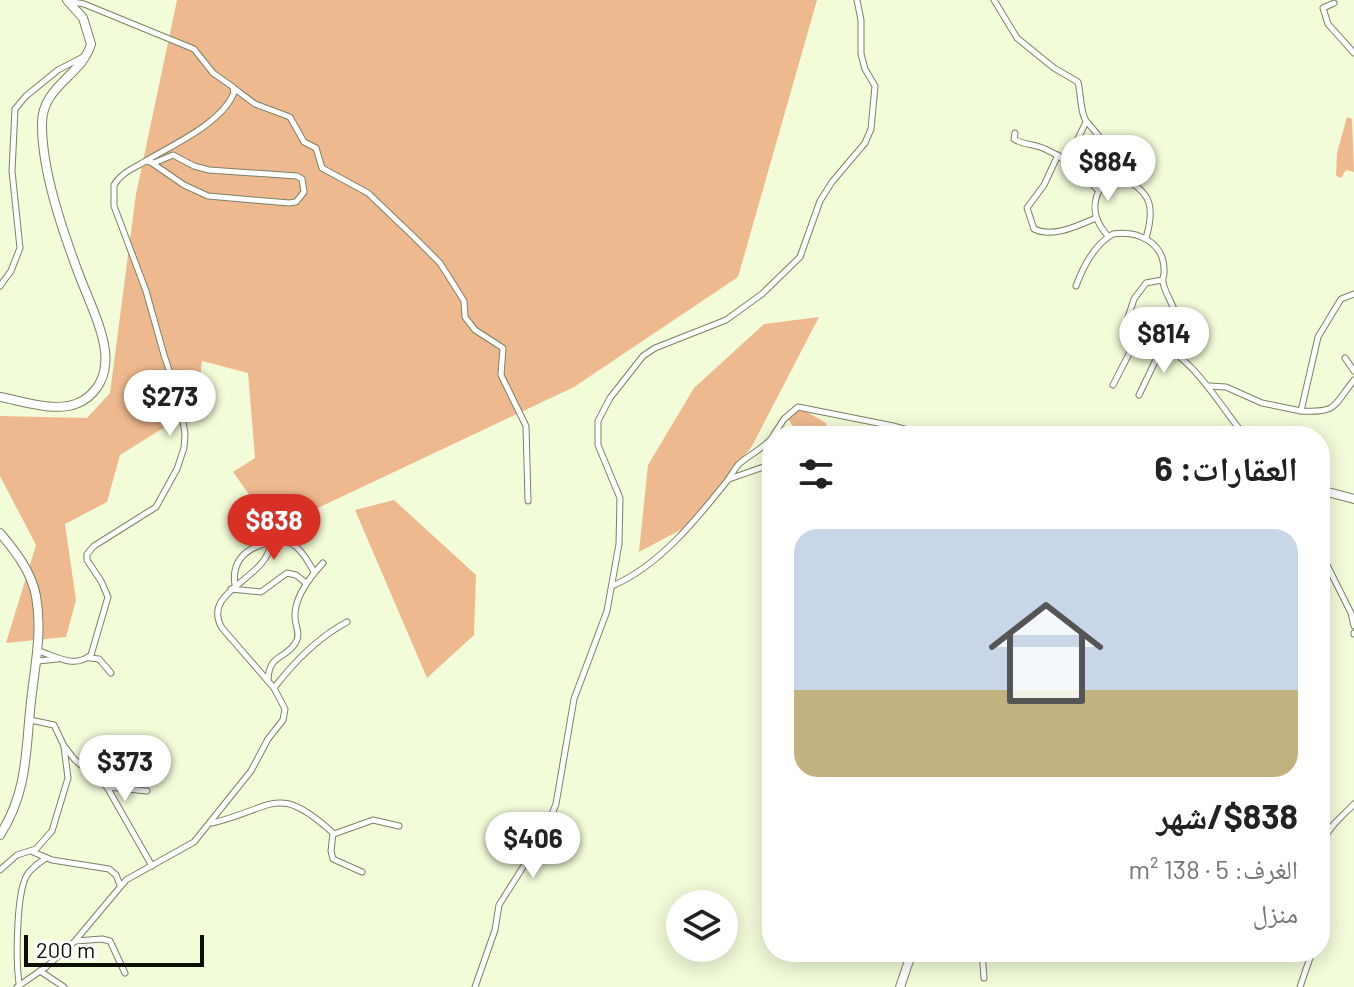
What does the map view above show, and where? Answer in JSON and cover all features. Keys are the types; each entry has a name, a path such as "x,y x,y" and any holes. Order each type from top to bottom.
{"street":[{"path":"0,397 37,404 73,405 90,396 103,376 105,351 64,230 47,164 42,126 45,103 86,55 91,44 88,26 68,0"},
{"path":"68,0 192,47 218,77 255,104 290,117 304,142 316,148 322,168 368,193 440,263 464,301 465,317 475,330 503,348 501,375 526,426 528,501"},
{"path":"475,987 495,930 499,905 544,834 556,804 574,699 602,628 612,586 619,544 620,498 598,445 596,429 600,415 643,356 655,348 726,320 762,294 800,257 820,201 865,143 871,129 875,86 861,54 861,20 857,0"},
{"path":"994,0 1017,38 1054,68 1077,80 1086,122 1067,161"},
{"path":"1334,3 1324,6 1323,16 1354,53"},
{"path":"0,286 11,271 20,248 12,171 15,109 21,100 58,70 86,55"},
{"path":"89,658 108,597 87,560 87,554 94,546 156,507 177,469 184,448 185,427 180,403 146,291 112,201 116,181 206,124 233,98 231,86"},
{"path":"1086,122 1093,126 1103,144 1103,163 1140,190 1150,202 1151,215 1146,238"},
{"path":"1015,133 1014,139 1018,142 1035,145 1067,161 1098,190"},
{"path":"173,155 209,170 293,175 302,179 304,192 296,202 289,203 208,196 184,185 149,162 173,155"},
{"path":"1058,155 1044,185 1027,208 1034,229 1039,232 1058,231 1096,218"},
{"path":"1108,236 1096,218 1094,202 1098,190 1113,171"},
{"path":"1076,286 1087,263 1108,236 1120,233 1146,238 1157,249 1163,263 1162,280 1177,315 1139,395"},
{"path":"1132,348 1123,333 1134,299 1146,283 1162,280"},
{"path":"1301,411 1318,337 1341,299 1354,294"},
{"path":"1113,385 1132,348 1151,339 1194,369 1238,426"},
{"path":"1345,358 1354,371"},
{"path":"1209,386 1226,387 1268,404 1323,412 1333,409 1354,380"},
{"path":"780,426 798,407 893,426"},
{"path":"612,586 639,572 669,547 728,480 739,463 762,448"},
{"path":"728,480 762,468"},
{"path":"1330,493 1354,499"},
{"path":"0,533 21,559 32,582 39,625 26,769 0,835"},
{"path":"233,587 234,572 240,558 250,548 280,540 293,544 304,554 314,572"},
{"path":"18,986 75,941 120,885 194,842 258,762 268,739 285,716 283,704 274,688 219,623 219,608 233,587 262,565 269,555 271,542"},
{"path":"268,681 270,665 296,642 295,612 306,583 323,563"},
{"path":"1330,571 1351,613 1354,626"},
{"path":"233,587 261,592 287,573 296,575 306,583"},
{"path":"274,688 318,640 347,622"},
{"path":"38,651 58,659 78,662 89,658 99,659 111,673"},
{"path":"38,661 58,659"},
{"path":"29,720 54,725 75,760 107,787 152,866"},
{"path":"0,870 15,856 33,851 44,843 56,823 68,778 64,746"},
{"path":"107,787 147,791"},
{"path":"211,823 238,817 274,802 287,801 301,806 334,834"},
{"path":"1330,829 1354,804"},
{"path":"334,834 373,820 399,826"},
{"path":"334,834 333,859 362,872"},
{"path":"33,851 46,858 109,869 120,885"},
{"path":"18,986 22,887 29,871 46,858"},
{"path":"75,941 110,941 125,973"},
{"path":"900,987 909,962"},
{"path":"983,962 984,978"},
{"path":"1300,987 1309,962"},
{"path":"40,971 64,987"}],"shaded area":[{"path":"177,0 817,0 738,277 574,387 305,514 263,514 233,472 255,458 248,373 202,361 197,407 120,455 107,502 65,524 76,600 66,637 6,643 36,545 0,476 0,416 87,418 110,393 136,194"},
{"path":"1347,117 1352,119 1354,172 1346,170 1341,178 1336,176 1337,153"},
{"path":"819,317 752,446 686,527 639,552 648,465 694,388 764,324"},
{"path":"797,406 826,426 793,426 788,419"},
{"path":"394,500 476,575 474,635 427,678 355,510"}]}
